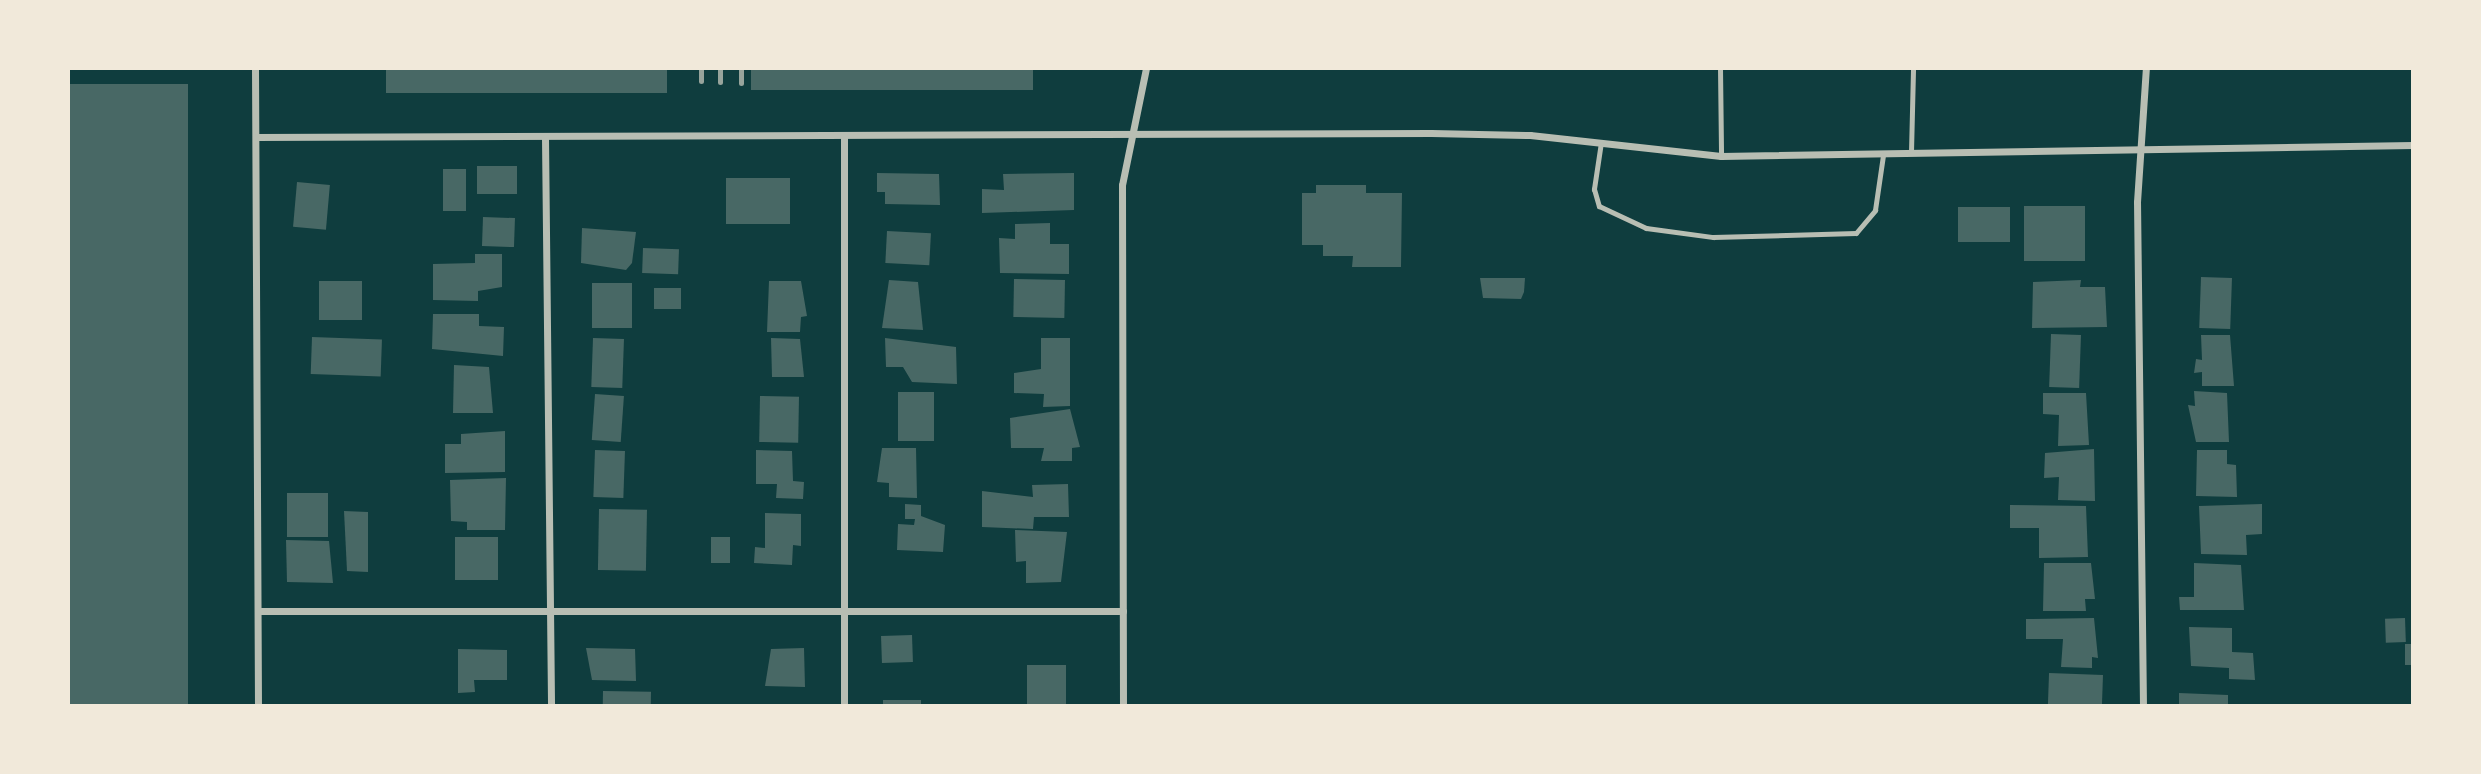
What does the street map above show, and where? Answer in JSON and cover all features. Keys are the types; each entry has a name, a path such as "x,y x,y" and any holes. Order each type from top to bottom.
{"street":[{"path":"255,68 258,706"},
{"path":"1123,706 1122,186 1146,68"},
{"path":"2143,706 2138,148 2146,68"},
{"path":"256,137 1082,137 1134,130 1530,135 1721,156 2413,145"},
{"path":"844,137 844,706"},
{"path":"545,138 551,706"},
{"path":"258,611 1123,611"}],"lane":[{"path":"1720,68 1721,156"},
{"path":"1911,152 1913,68"},
{"path":"1601,142 1594,189 1599,206 1646,228 1713,237 1856,233 1875,210 1883,155"}],"building":[{"path":"386,68 667,68 667,93 386,93"},
{"path":"751,68 1033,68 1033,90 751,90"},
{"path":"68,84 188,84 188,706 68,706"},
{"path":"477,166 517,166 517,194 477,194"},
{"path":"443,169 466,169 466,211 443,211"},
{"path":"877,173 939,174 940,205 885,204 885,192 877,192"},
{"path":"1074,173 1074,210 982,213 982,189 1004,190 1003,174"},
{"path":"726,178 790,178 790,224 726,224"},
{"path":"297,182 330,185 326,230 293,227"},
{"path":"1316,185 1366,185 1366,193 1402,193 1401,267 1352,267 1353,256 1323,256 1323,245 1302,245 1302,193 1316,193"},
{"path":"2024,206 2085,206 2085,261 2024,261"},
{"path":"1958,207 2010,207 2010,242 1958,242"},
{"path":"483,217 515,218 514,247 482,246"},
{"path":"1050,223 1050,244 1069,244 1069,274 1000,273 999,238 1015,239 1015,224"},
{"path":"582,228 636,232 632,263 626,270 581,263"},
{"path":"887,231 931,233 929,265 885,263"},
{"path":"643,248 679,249 678,274 642,273"},
{"path":"475,254 502,254 502,287 478,291 478,301 433,300 433,264 475,263"},
{"path":"2201,277 2232,278 2230,329 2199,328"},
{"path":"1480,278 1525,278 1524,292 1521,299 1483,298"},
{"path":"1014,279 1065,280 1064,318 1013,317"},
{"path":"889,280 918,282 923,330 882,328"},
{"path":"2081,280 2080,287 2105,287 2107,327 2032,328 2033,282"},
{"path":"319,281 362,281 362,320 319,320"},
{"path":"769,281 801,281 807,316 801,317 800,332 767,332"},
{"path":"592,283 632,283 632,328 592,328"},
{"path":"654,288 681,288 681,309 654,309"},
{"path":"433,314 479,314 479,326 504,327 503,356 432,349"},
{"path":"2051,334 2081,335 2079,388 2049,387"},
{"path":"2201,335 2230,335 2234,386 2202,386 2202,372 2194,373 2196,359 2202,360"},
{"path":"312,337 382,339 381,376 311,374"},
{"path":"593,338 624,339 622,388 591,387"},
{"path":"771,338 800,339 804,377 772,377"},
{"path":"885,338 956,347 957,384 912,382 903,367 886,367"},
{"path":"1041,338 1070,338 1070,406 1043,407 1044,394 1014,393 1014,373 1041,369"},
{"path":"454,365 489,367 493,413 453,413"},
{"path":"2194,391 2227,393 2229,442 2196,442 2188,405 2195,406"},
{"path":"898,392 934,392 934,441 898,441"},
{"path":"2043,393 2086,393 2089,445 2058,446 2059,415 2043,414"},
{"path":"595,394 624,396 621,442 592,440"},
{"path":"760,396 799,397 798,443 759,442"},
{"path":"1070,409 1080,447 1072,448 1072,461 1041,461 1044,448 1011,448 1010,418"},
{"path":"505,431 505,472 445,473 445,444 461,444 461,434"},
{"path":"882,448 916,448 917,498 889,497 889,483 877,482"},
{"path":"2094,449 2095,501 2058,500 2059,477 2044,478 2045,453"},
{"path":"595,450 625,451 623,498 593,497"},
{"path":"756,450 792,451 793,481 804,482 803,499 776,498 777,484 756,484"},
{"path":"2197,450 2227,450 2227,464 2236,465 2237,497 2196,496"},
{"path":"506,478 505,530 467,530 467,522 451,521 450,480"},
{"path":"1068,484 1069,517 1034,517 1033,529 982,527 982,491 1033,497 1032,485"},
{"path":"287,493 328,493 328,537 287,537"},
{"path":"905,504 921,505 921,516 945,525 943,552 897,550 898,524 914,525 915,519 905,519"},
{"path":"2262,504 2262,534 2246,535 2247,555 2201,554 2199,506"},
{"path":"2010,505 2086,506 2088,557 2039,558 2039,528 2010,528"},
{"path":"599,509 647,510 646,571 598,570"},
{"path":"344,511 368,512 368,572 347,571"},
{"path":"765,513 801,514 801,546 793,545 792,565 754,563 755,547 765,548"},
{"path":"1015,530 1067,532 1061,582 1026,583 1026,561 1016,562"},
{"path":"455,537 498,537 498,580 455,580"},
{"path":"711,537 730,537 730,563 711,563"},
{"path":"286,540 329,541 333,583 287,582"},
{"path":"2044,563 2091,563 2095,599 2085,599 2086,611 2043,611"},
{"path":"2194,563 2241,565 2244,610 2180,610 2179,597 2194,597"},
{"path":"2094,618 2098,658 2092,657 2092,668 2061,667 2063,639 2026,639 2026,619"},
{"path":"2405,618 2406,642 2386,643 2385,619"},
{"path":"2189,627 2232,628 2232,652 2253,653 2255,680 2229,679 2229,668 2191,666"},
{"path":"912,635 913,662 882,663 881,636"},
{"path":"2405,644 2413,644 2413,665 2405,665"},
{"path":"586,648 635,649 636,681 592,680"},
{"path":"804,648 805,687 765,686 771,649"},
{"path":"458,649 507,650 507,680 474,680 475,692 458,693"},
{"path":"1027,665 1066,665 1066,706 1027,706"},
{"path":"2049,673 2103,675 2102,706 2048,704"},
{"path":"603,691 651,692 651,706 603,706"},
{"path":"2179,693 2228,695 2228,706 2179,706"},
{"path":"883,700 921,700 921,706 883,706"}],"railway":[{"path":"701,68 701,81"},
{"path":"720,68 720,82"},
{"path":"741,68 741,83"}]}
